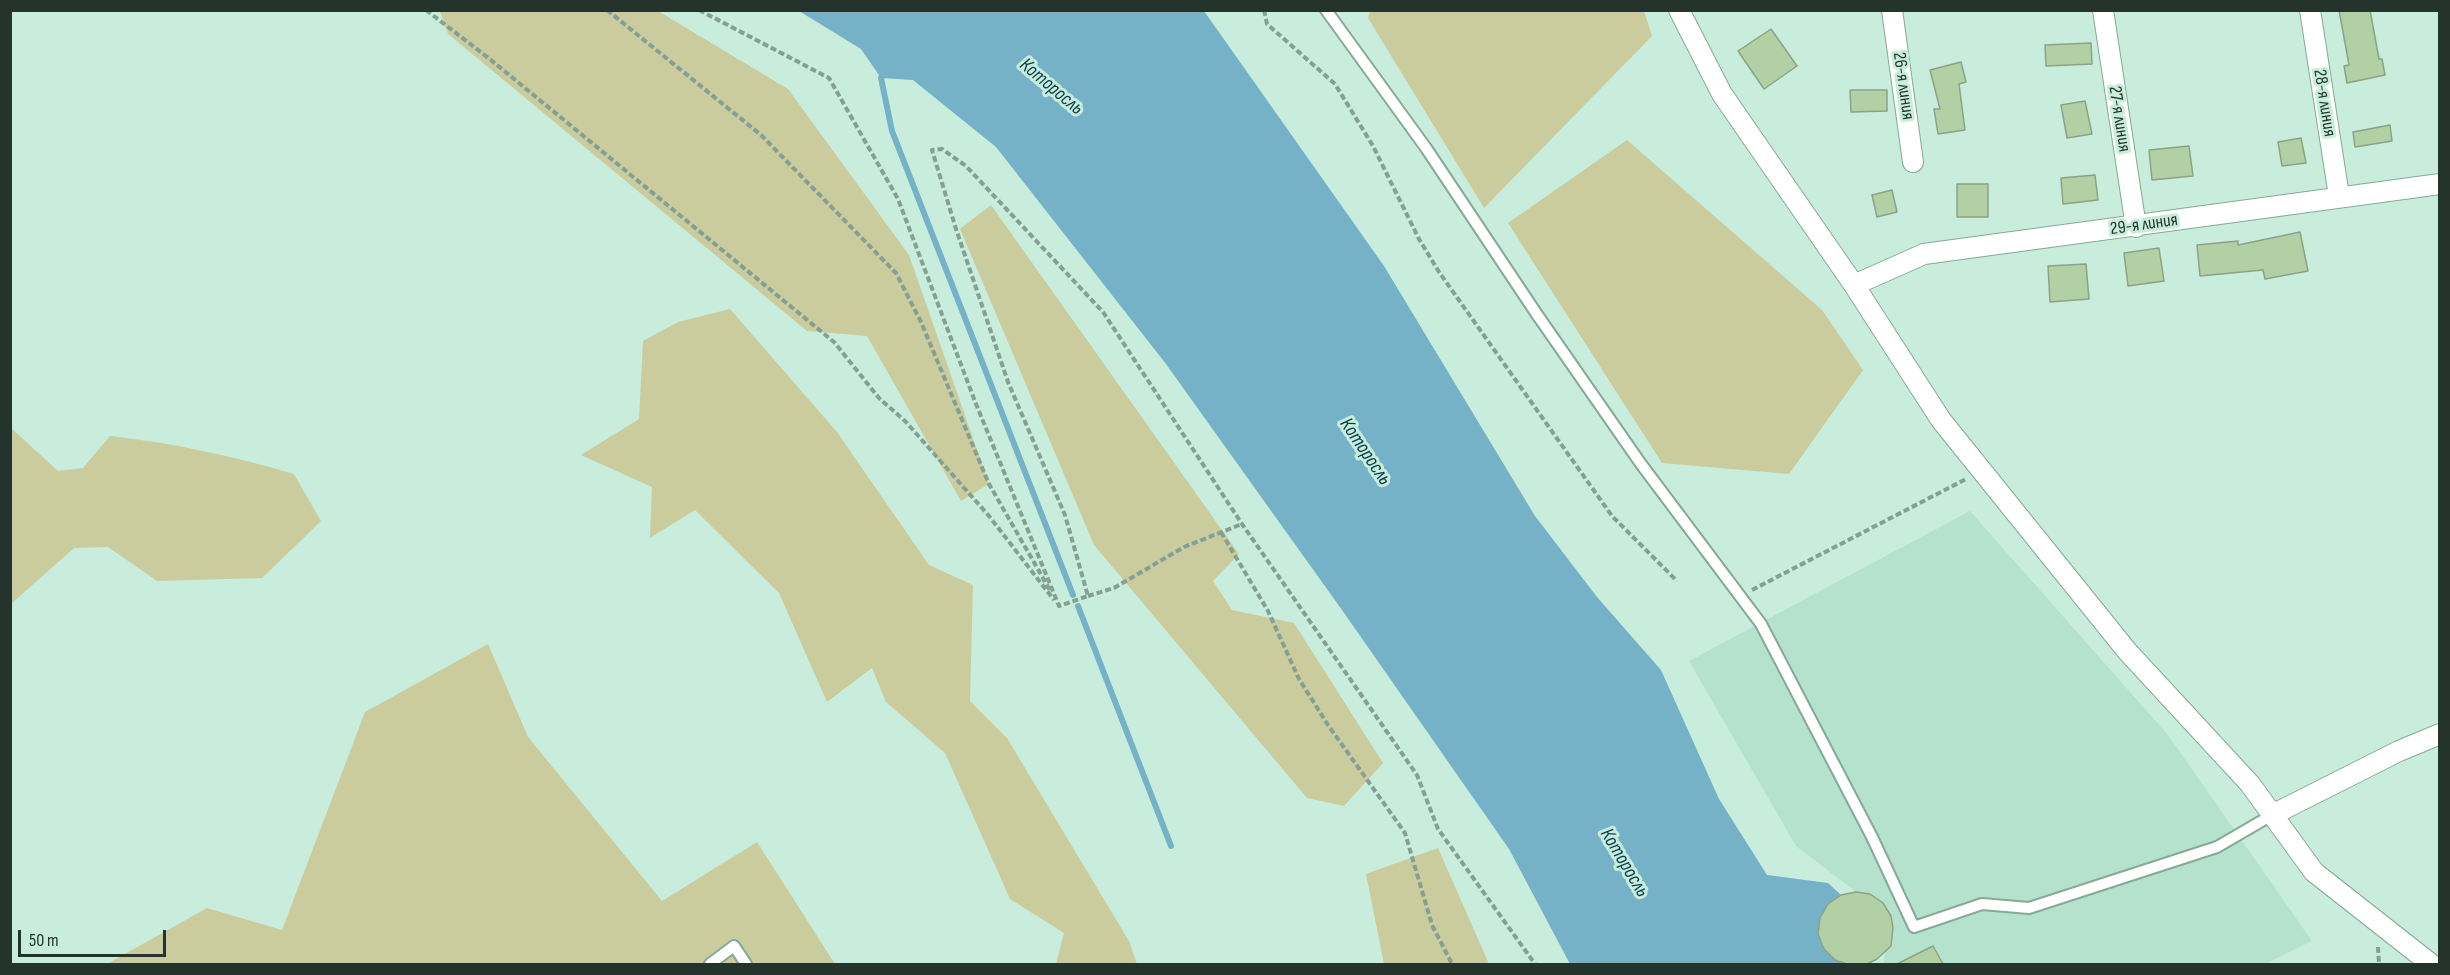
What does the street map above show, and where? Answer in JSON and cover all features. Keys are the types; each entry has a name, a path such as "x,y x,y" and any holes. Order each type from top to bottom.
{"street":[{"path":"1679,10 1722,94 1854,285 1941,420 2127,651 2250,784 2314,872 2431,964"},
{"name":"26-я линия","path":"1892,10 1913,162"},
{"name":"27-я линия","path":"2103,10 2136,227"},
{"name":"28-я линия","path":"2310,10 2339,196"},
{"name":"29-я линия","path":"1854,285 1924,254 2439,184"},
{"path":"2272,814 2399,751 2439,734"}],"lane":[{"path":"1326,10 1426,148 1536,313 1641,464 1761,624 1872,837 1914,927 1982,904 2029,908 2217,847 2272,814"},
{"path":"710,964 734,946 747,964"}],"path":[{"path":"426,10 491,60 834,342 879,398 906,422 989,516 1059,606"},
{"path":"607,10 761,135 896,273 921,322 989,484 1059,606"},
{"path":"699,10 830,78 898,199 976,404 1059,606"},
{"path":"1264,10 1267,24 1335,84 1372,146 1439,272 1612,516 1677,581"},
{"path":"1088,596 1065,515 1008,382 932,150 942,149 966,166 1103,312 1242,524 1417,775 1438,830 1536,964"},
{"path":"1740,596 1982,471"},
{"path":"1059,606 1113,588 1184,547 1242,524"},
{"path":"1221,532 1268,611 1299,679 1405,833 1432,926 1452,964"}],"shaded area":[{"path":"440,11 658,11 788,89 909,255 989,484 961,501 867,336 807,331 448,34"},
{"path":"1370,11 1644,11 1652,36 1484,208 1368,18"},
{"path":"1627,140 1822,310 1863,370 1789,474 1662,463 1508,223"},
{"path":"991,205 1239,554 1213,581 1232,610 1294,623 1383,763 1344,806 1307,798 1094,545 960,229"},
{"path":"730,309 837,432 929,565 973,585 970,701 1007,738 1129,941 1137,964 1056,964 1064,933 1010,899 945,753 886,702 872,668 827,702 779,593 695,510 650,538 652,487 581,455 639,419 643,341 678,322"},
{"path":"10,427 58,471 83,468 110,436 203,451 294,474 321,521 262,578 157,581 108,547 74,548 11,604"},
{"path":"1970,511 2168,735 2312,941 2265,964 1884,964 1885,952 1867,964 1847,964 1835,960 1824,949 1819,934 1820,918 1828,904 1841,895 1855,891 1796,846 1689,661"},
{"path":"488,644 528,737 662,901 757,842 835,964 107,964 207,908 282,930 365,712"},
{"path":"1438,848 1489,964 1384,964 1366,874"}],"water":[{"name":"Которосль","path":"799,11 1204,11 1384,266 1535,516 1597,597 1661,670 1719,799 1767,875 1828,883 1841,895 1824,912 1819,932 1826,951 1847,964 1570,964 1509,849 1342,610 1166,364 996,147 913,80 881,78 861,49"}],"building":[{"path":"2339,10 2370,10 2379,59 2382,59 2385,75 2347,83 2344,66 2349,65"},
{"path":"1771,29 1797,66 1764,89 1738,51"},
{"path":"2091,43 2092,64 2046,66 2045,45"},
{"path":"1961,62 1966,82 1959,84 1965,130 1938,134 1934,109 1940,109 1930,70"},
{"path":"1850,90 1887,90 1887,111 1851,112"},
{"path":"2085,101 2092,134 2067,138 2061,105"},
{"path":"2390,125 2392,141 2355,147 2353,132"},
{"path":"2301,138 2306,163 2282,166 2278,142"},
{"path":"2189,146 2193,176 2152,180 2149,150"},
{"path":"2095,175 2098,200 2063,204 2061,178"},
{"path":"1957,184 1988,184 1988,217 1957,217"},
{"path":"1892,190 1897,212 1877,217 1872,195"},
{"path":"2300,232 2308,271 2265,279 2263,270 2200,276 2197,245 2238,241 2238,245"},
{"path":"2159,248 2164,281 2128,286 2124,253"},
{"path":"2086,264 2089,299 2050,302 2048,266"},
{"path":"1856,892 1870,894 1883,903 1891,916 1893,928 1891,946 1877,959 1867,964 1847,964 1835,960 1824,949 1818,934 1820,918 1828,904 1841,895"},
{"path":"1933,946 1943,964 1897,964"}],"waterway":[{"path":"881,78 892,131 1073,595"},
{"path":"1078,606 1171,846"}]}
